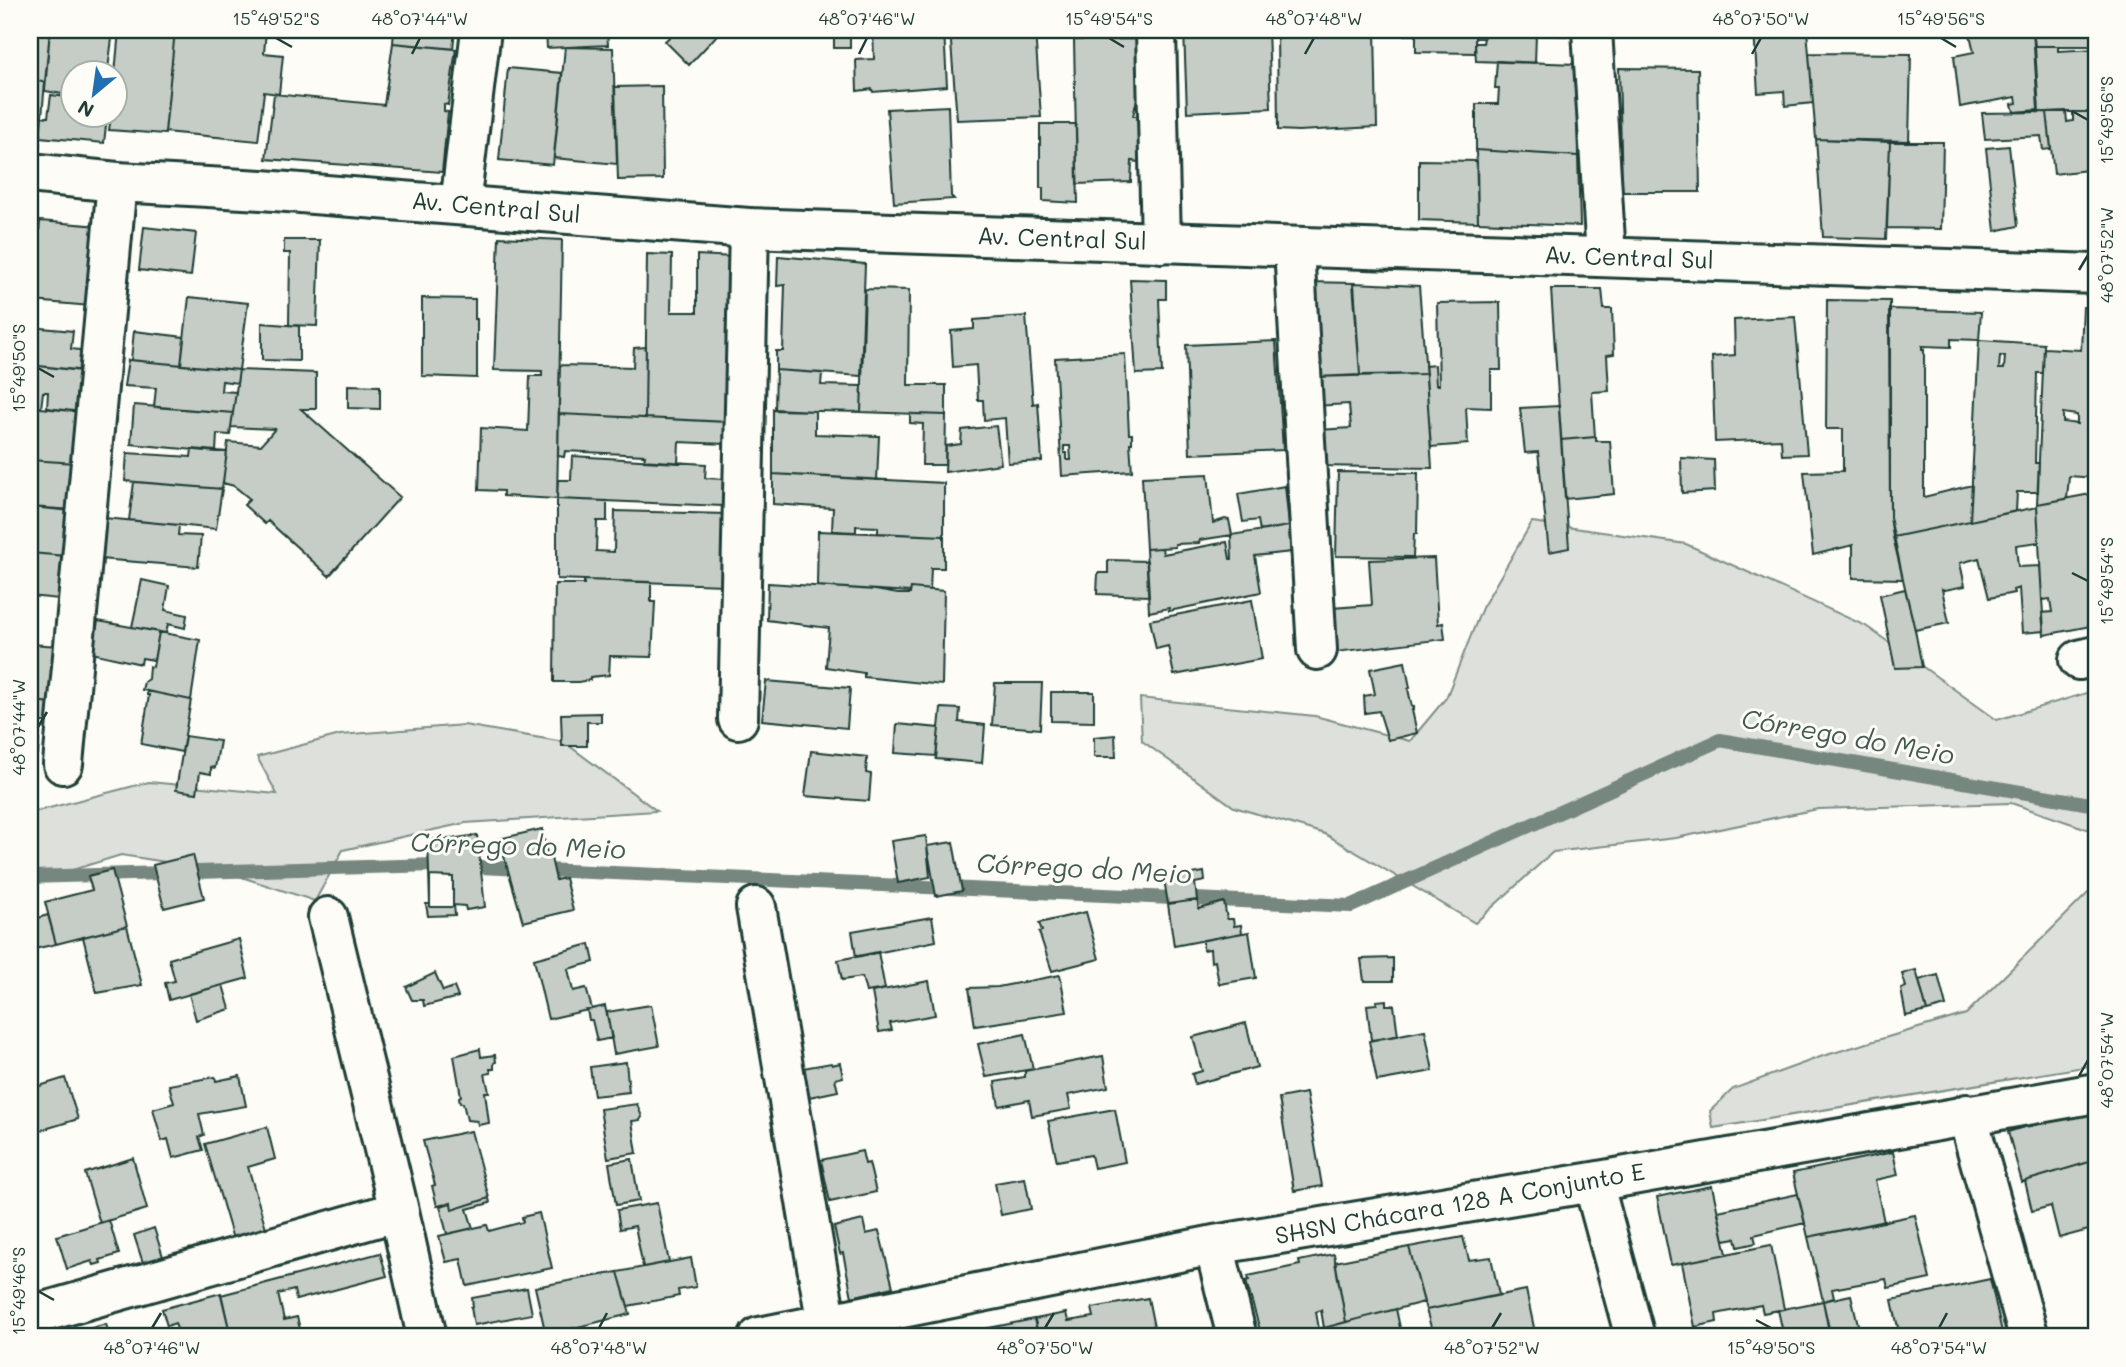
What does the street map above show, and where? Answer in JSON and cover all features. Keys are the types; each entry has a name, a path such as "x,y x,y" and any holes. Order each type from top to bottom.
{"street":[{"path":"460,205 481,30"},
{"path":"1156,30 1161,243"},
{"path":"1592,30 1606,257"},
{"name":"Av. Central Sul","path":"30,173 117,182 262,190 749,228 2096,274"},
{"path":"62,764 117,182"},
{"path":"738,719 749,228"},
{"path":"1294,248 1317,650"},
{"path":"756,907 827,1330"},
{"path":"328,917 400,1211 427,1337"},
{"name":"SHSN Chácara 128 A Conjunto E","path":"759,1337 827,1330 1213,1245 1593,1182 2096,1093"},
{"path":"1967,1114 2029,1337"},
{"path":"1593,1182 1635,1337"},
{"path":"30,1316 400,1211"},
{"path":"1213,1245 1237,1337"}],"shaded area":[{"path":"1532,522 1686,544 1866,626 1997,720 2096,690 2096,832 2011,803 1818,809 1676,838 1553,852 1475,923 1325,834 1234,807 1142,741 1140,698 1315,716 1410,741 1446,698 1482,608"},
{"path":"464,725 564,742 657,811 465,823 343,850 315,901 223,871 121,855 30,883 30,813 149,782 277,794 257,757 340,735"},
{"path":"2089,892 2096,894 2096,1065 1713,1128 1710,1111 1733,1089 1823,1056 1966,1014"}],"building":[{"path":"30,30 50,30 45,82 30,81"},
{"path":"50,30 113,31 109,60 60,60 60,94 45,91"},
{"path":"119,30 175,30 165,134 109,130 130,130 130,60 116,60"},
{"path":"175,30 266,30 264,53 283,55 279,94 264,92 258,141 165,132"},
{"path":"394,30 455,30 453,49 393,43"},
{"path":"546,30 607,30 608,45 547,48"},
{"path":"677,30 732,30 732,34 719,33 689,65 665,41"},
{"path":"784,30 850,30 850,48 834,48 834,36 827,34"},
{"path":"873,30 944,30 947,86 857,91 856,60 874,59"},
{"path":"950,30 1035,30 1041,117 957,120"},
{"path":"1073,30 1138,30 1138,39 1074,40"},
{"path":"1184,30 1268,30 1271,108 1187,112"},
{"path":"1277,30 1375,30 1377,127 1278,130"},
{"path":"1375,30 1475,30 1475,53 1416,52 1416,35 1375,35"},
{"path":"1475,30 1575,30 1576,36 1536,35 1535,63 1476,61 1475,43 1483,43 1484,38 1475,38"},
{"path":"1754,30 1807,30 1813,103 1785,106 1784,91 1758,93"},
{"path":"1969,30 2033,30 2038,110 2014,112 2012,104 2017,103 2016,97 1960,107 1954,56 1974,52"},
{"path":"2033,30 2096,30 2096,46 2035,46"},
{"path":"1138,39 1140,98 1137,99 1133,116 1138,116 1139,162 1132,161 1131,182 1077,184 1074,40"},
{"path":"393,43 456,49 448,105 444,104 444,111 448,112 442,172 266,159 274,94 384,105"},
{"path":"2035,46 2058,46 2058,51 2096,49 2096,112 2039,112"},
{"path":"565,47 613,48 617,164 554,158"},
{"path":"1809,53 1911,54 1909,141 1816,139"},
{"path":"1497,61 1576,64 1578,156 1476,150 1476,104 1498,104 1499,88 1495,88"},
{"path":"508,68 562,73 553,165 499,160"},
{"path":"1619,68 1698,69 1700,192 1622,192"},
{"path":"30,81 45,82 39,151 30,150"},
{"path":"662,86 663,179 618,180 615,87"},
{"path":"51,95 60,96 60,130 105,130 104,143 40,137 42,116 48,117"},
{"path":"948,106 951,196 954,199 894,203 887,109"},
{"path":"2066,111 2067,122 2073,121 2073,112 2096,112 2096,169 2054,174 2047,112"},
{"path":"2047,112 2051,149 2043,150 2041,136 1985,139 1982,113"},
{"path":"1040,124 1076,124 1078,203 1043,201 1043,188 1040,188"},
{"path":"1816,139 1890,142 1886,239 1823,237"},
{"path":"1890,142 1943,142 1941,229 1887,228"},
{"path":"2009,146 2018,226 1995,231 1986,148"},
{"path":"1476,150 1578,156 1580,226 1478,222"},
{"path":"1419,160 1477,161 1478,222 1419,220"},
{"path":"40,221 99,226 91,306 33,301"},
{"path":"144,227 196,233 191,276 139,270"},
{"path":"499,237 562,240 557,499 503,496 503,491 479,490 481,428 528,431 530,376 542,376 542,371 494,370"},
{"path":"284,240 320,240 317,326 289,325 290,253 284,253"},
{"path":"647,254 672,255 671,312 697,312 697,255 734,257 730,422 645,418"},
{"path":"778,256 865,264 861,376 776,370 776,351 783,351 785,285 777,286"},
{"path":"1130,279 1166,280 1166,299 1159,299 1162,373 1136,374"},
{"path":"1307,282 1354,283 1360,375 1315,377"},
{"path":"1353,283 1419,286 1426,374 1360,375"},
{"path":"865,289 909,290 908,385 946,385 946,415 861,412"},
{"path":"1551,289 1602,289 1604,309 1612,309 1614,354 1607,355 1609,391 1592,392 1595,437 1561,440"},
{"path":"189,297 248,303 239,370 181,365"},
{"path":"422,298 475,299 477,378 422,376"},
{"path":"1827,300 1890,301 1890,517 1903,579 1853,578 1853,545 1813,555 1804,472 1843,471 1843,429 1826,429"},
{"path":"1500,302 1501,370 1491,370 1491,408 1466,407 1468,444 1431,447 1425,366 1435,365 1436,385 1439,385 1437,303"},
{"path":"2083,307 2096,307 2096,478 2069,476 2067,499 2037,504 2044,348 2081,350","holes":["2063,413 2077,415 2077,424 2063,422"]},
{"path":"1889,309 1981,312 1979,340 1951,339 1951,347 1922,346 1924,497 1972,485 1970,521 1893,537 1890,517"},
{"path":"1026,316 1033,404 1038,403 1042,461 1008,463 1005,418 984,420 983,400 978,400 976,365 953,367 951,331 974,329 974,320"},
{"path":"1795,317 1807,454 1782,455 1781,439 1715,442 1712,357 1735,355 1734,320"},
{"path":"262,323 299,326 299,361 262,360"},
{"path":"31,327 73,331 71,349 87,351 86,371 30,365"},
{"path":"134,331 184,337 181,365 131,360"},
{"path":"1979,340 2044,344 2043,373 2037,373 2035,463 2039,463 2038,492 2017,492 2016,511 1970,521","holes":["2000,356 2005,356 2004,369 1999,369"]},
{"path":"1276,341 1283,450 1190,454 1186,345"},
{"path":"646,347 645,418 559,414 560,365 633,367 634,348"},
{"path":"1125,354 1129,434 1132,434 1132,471 1062,476 1055,358","holes":["1064,446 1070,446 1071,460 1067,460"]},
{"path":"128,360 239,370 237,383 222,381 221,391 236,392 233,413 154,407 156,388 124,386"},
{"path":"30,365 89,372 82,412 47,408 48,392 43,392 41,408 30,407"},
{"path":"239,370 316,373 316,409 301,409 400,497 329,576 268,521 265,524 244,505 250,499 234,486 223,483 228,442 261,445 275,429 231,427"},
{"path":"776,370 822,373 821,385 862,386 861,412 775,410"},
{"path":"1426,374 1432,468 1320,466 1318,430 1351,428 1349,404 1314,406 1315,377"},
{"path":"348,385 380,386 380,409 348,408"},
{"path":"134,405 233,413 230,435 217,434 216,452 131,444"},
{"path":"1559,406 1569,548 1549,552 1538,452 1525,453 1520,408"},
{"path":"30,407 82,412 76,463 30,460"},
{"path":"773,409 815,411 815,434 879,436 877,480 773,474"},
{"path":"559,414 726,422 725,444 679,442 678,463 644,461 645,455 565,451 564,457 558,456"},
{"path":"910,414 946,415 945,465 922,465 923,424 910,423"},
{"path":"996,426 1001,464 945,472 946,446 961,444 962,430"},
{"path":"1596,437 1596,441 1610,441 1614,494 1565,499 1561,440"},
{"path":"192,449 227,452 222,489 125,481 127,453 191,457"},
{"path":"572,456 706,464 705,478 724,479 723,506 557,499 558,480 571,480"},
{"path":"1681,458 1714,460 1715,491 1682,493"},
{"path":"30,460 76,463 74,510 30,507"},
{"path":"1338,472 1418,473 1417,534 1414,534 1413,557 1336,556"},
{"path":"773,474 944,483 944,536 878,533 878,527 856,526 856,532 832,531 833,508 773,504"},
{"path":"1208,474 1213,523 1229,520 1232,535 1200,540 1199,543 1175,544 1175,547 1146,549 1142,477"},
{"path":"134,482 222,489 216,529 129,520"},
{"path":"1285,486 1289,526 1260,531 1258,520 1243,522 1238,494"},
{"path":"2096,493 2096,625 2044,635 2042,613 2052,612 2050,599 2042,600 2037,504"},
{"path":"557,499 607,501 607,521 597,521 596,551 614,552 615,511 725,514 724,585 557,579"},
{"path":"30,507 73,511 66,556 30,553"},
{"path":"2037,507 2039,542 2016,545 2018,567 2040,566 2044,631 2022,633 2019,588 2013,590 2014,593 1989,598 1979,558 1960,563 1965,586 1942,589 1949,623 1915,630 1893,537"},
{"path":"104,518 179,525 178,535 201,536 198,567 100,559"},
{"path":"1289,526 1291,552 1255,556 1261,592 1169,611 1169,608 1149,612 1146,549 1162,548 1163,554 1227,542 1232,559 1231,535"},
{"path":"818,531 944,536 944,568 931,568 930,590 911,588 910,592 817,586"},
{"path":"30,553 66,556 59,599 30,596"},
{"path":"1434,558 1438,624 1443,623 1445,639 1336,652 1332,608 1372,605 1369,560"},
{"path":"1108,560 1147,561 1149,596 1097,594 1098,573 1108,573"},
{"path":"142,580 169,586 165,610 187,615 185,628 168,624 166,633 132,627"},
{"path":"584,580 651,582 651,602 655,602 652,657 610,656 609,675 590,677 590,680 578,682 554,682 555,584 584,584"},
{"path":"768,583 898,594 910,594 911,588 944,591 942,685 864,677 864,673 826,667 829,628 767,620"},
{"path":"1905,589 1922,667 1895,668 1880,595"},
{"path":"1252,600 1262,659 1174,675 1168,646 1156,649 1150,620"},
{"path":"98,621 159,632 154,660 142,658 141,664 92,653"},
{"path":"159,632 200,640 191,700 142,690 148,679 149,666 153,667"},
{"path":"30,644 59,646 55,703 30,701"},
{"path":"1405,662 1417,733 1388,740 1379,711 1365,713 1364,696 1375,694 1370,669"},
{"path":"766,681 850,688 847,728 762,720"},
{"path":"995,683 1042,683 1040,729 992,725"},
{"path":"147,691 191,700 182,752 141,744 149,695"},
{"path":"1051,692 1094,692 1094,722 1051,721"},
{"path":"30,701 53,703 51,722 40,722 38,754 30,753"},
{"path":"941,708 960,709 959,722 985,725 982,763 936,759"},
{"path":"601,713 601,722 587,722 587,746 562,746 561,714"},
{"path":"897,724 939,728 936,756 895,753"},
{"path":"1115,735 1116,757 1094,757 1094,737"},
{"path":"185,736 220,741 215,768 211,767 211,774 200,772 197,793 176,790"},
{"path":"811,751 867,757 866,773 871,774 869,801 805,796"},
{"path":"542,829 548,859 551,858 556,880 565,878 573,910 523,922 499,839"},
{"path":"477,835 485,907 466,910 465,906 454,905 455,915 428,916 428,839"},
{"path":"926,836 930,877 898,883 891,841"},
{"path":"953,842 962,891 936,896 927,846"},
{"path":"193,855 204,898 164,908 153,865"},
{"path":"112,870 127,926 56,944 45,902 92,890 88,876"},
{"path":"1204,872 1205,881 1195,883 1197,900 1168,904 1164,879"},
{"path":"430,876 453,877 453,907 430,907"},
{"path":"1197,900 1199,909 1224,902 1227,919 1233,919 1234,926 1241,925 1242,933 1174,946 1168,904"},
{"path":"1086,912 1099,959 1052,971 1039,932 1042,931 1039,923"},
{"path":"48,915 56,944 30,950 30,920"},
{"path":"932,917 936,941 856,957 852,931"},
{"path":"127,926 142,985 97,993 83,937"},
{"path":"1249,932 1256,978 1219,984 1215,961 1211,962 1210,949 1203,950 1203,940"},
{"path":"239,939 248,978 169,1000 165,983 175,981 169,959"},
{"path":"590,944 594,962 568,969 573,991 586,988 592,1009 548,1019 534,959"},
{"path":"878,952 885,989 866,992 862,977 842,980 838,960"},
{"path":"1393,958 1393,981 1364,981 1361,959"},
{"path":"1916,970 1927,1011 1906,1016 1901,989 1906,987 1902,974"},
{"path":"435,973 443,991 454,987 458,997 424,1006 423,1000 412,1000 406,987"},
{"path":"1060,975 1067,1012 975,1026 969,988 998,987"},
{"path":"1938,975 1946,1006 1927,1011 1919,980"},
{"path":"929,981 935,1015 890,1023 892,1030 879,1032 872,992"},
{"path":"223,985 230,1009 196,1020 189,994"},
{"path":"1386,1000 1386,1005 1394,1005 1398,1036 1371,1040 1367,1005"},
{"path":"651,1005 659,1046 614,1054 607,1012"},
{"path":"605,1006 612,1038 597,1041 587,1010"},
{"path":"1246,1023 1257,1067 1195,1084 1192,1074 1202,1071 1193,1037"},
{"path":"1425,1030 1433,1071 1377,1081 1369,1041"},
{"path":"1025,1034 1033,1069 986,1077 978,1044"},
{"path":"480,1049 481,1057 495,1055 496,1062 494,1069 490,1069 491,1073 485,1074 489,1092 485,1092 489,1123 478,1125 477,1121 467,1120 463,1103 460,1103 454,1056"},
{"path":"1103,1056 1108,1087 1068,1095 1071,1109 1032,1116 1029,1100 999,1106 995,1082 1025,1077 1025,1071"},
{"path":"626,1062 629,1092 594,1096 590,1067"},
{"path":"840,1063 843,1077 835,1079 838,1091 809,1097 803,1068"},
{"path":"240,1076 246,1106 199,1114 204,1135 199,1137 203,1150 173,1158 168,1139 162,1141 153,1109 174,1103 169,1085 215,1077 216,1081"},
{"path":"65,1078 78,1119 32,1133 30,1117 35,1115 30,1089"},
{"path":"1306,1093 1322,1186 1294,1191 1279,1098"},
{"path":"637,1104 642,1117 632,1121 637,1153 608,1158 600,1109"},
{"path":"2096,1104 2096,1160 2022,1182 2008,1132"},
{"path":"1115,1109 1125,1162 1094,1168 1091,1155 1057,1161 1048,1121"},
{"path":"267,1127 275,1159 248,1167 266,1228 233,1239 205,1144"},
{"path":"471,1131 489,1198 452,1210 451,1203 437,1206 432,1186 435,1185 423,1141"},
{"path":"862,1151 865,1164 869,1163 876,1192 830,1202 821,1160"},
{"path":"1893,1152 1898,1175 1875,1180 1884,1222 1808,1237 1793,1173"},
{"path":"133,1158 147,1209 100,1223 85,1173"},
{"path":"632,1159 639,1201 616,1205 609,1163"},
{"path":"2096,1160 2096,1228 2059,1238 2051,1206 2032,1211 2025,1181"},
{"path":"1025,1178 1031,1209 1001,1215 995,1183"},
{"path":"1712,1186 1727,1254 1671,1265 1657,1197"},
{"path":"1798,1194 1805,1223 1754,1235 1756,1243 1738,1247 1736,1238 1724,1240 1718,1211"},
{"path":"489,1198 490,1203 467,1209 473,1228 447,1234 440,1206 451,1203 452,1210"},
{"path":"657,1203 669,1262 643,1267 635,1226 620,1229 617,1210"},
{"path":"539,1213 552,1268 467,1286 461,1259 446,1262 439,1236 487,1225 489,1231 523,1222 522,1217"},
{"path":"1915,1215 1930,1279 1888,1288 1886,1279 1832,1289 1834,1298 1823,1301 1808,1237"},
{"path":"109,1220 119,1254 100,1260 101,1263 94,1265 92,1261 67,1269 57,1236"},
{"path":"863,1220 866,1234 879,1231 893,1287 852,1297 843,1253 840,1254 834,1227"},
{"path":"154,1228 165,1263 145,1269 134,1235"},
{"path":"1463,1237 1469,1260 1491,1257 1499,1295 1426,1310 1409,1247"},
{"path":"1771,1245 1784,1309 1763,1313 1761,1305 1716,1314 1717,1322 1695,1327 1682,1263"},
{"path":"1409,1247 1424,1302 1346,1322 1335,1262"},
{"path":"380,1253 387,1276 296,1300 294,1290 278,1294 284,1320 297,1317 302,1337 231,1337 221,1295"},
{"path":"1334,1254 1346,1322 1324,1328 1321,1310 1316,1312 1319,1329 1286,1337 1262,1337 1246,1281 1249,1280 1248,1276 1300,1265 1299,1261"},
{"path":"691,1258 696,1287 678,1290 679,1296 628,1306 618,1272"},
{"path":"618,1272 630,1314 546,1335 535,1287"},
{"path":"1990,1279 2002,1332 1975,1337 1900,1337 1892,1300"},
{"path":"527,1288 532,1314 474,1325 472,1298"},
{"path":"1526,1290 1536,1337 1434,1337 1426,1310"},
{"path":"221,1293 231,1337 177,1337 179,1335 175,1323 167,1326 162,1309"},
{"path":"1851,1295 1861,1337 1830,1337 1823,1301"},
{"path":"1148,1298 1156,1337 1038,1337 1035,1319 1066,1313 1068,1321 1094,1317 1092,1308"},
{"path":"1823,1301 1830,1333 1810,1337 1784,1337 1778,1310"},
{"path":"1396,1309 1402,1337 1286,1337 1324,1328"},
{"path":"1034,1319 1038,1337 942,1337 1004,1325"},
{"path":"106,1324 110,1337 63,1337 63,1336"},
{"path":"2096,1327 2096,1337 2063,1337 2063,1334"},
{"path":"2001,1332 2002,1337 1975,1337"}],"waterway":[{"name":"Córrego do Meio","path":"30,877 435,865 1351,906 1720,740 2096,805"}]}
